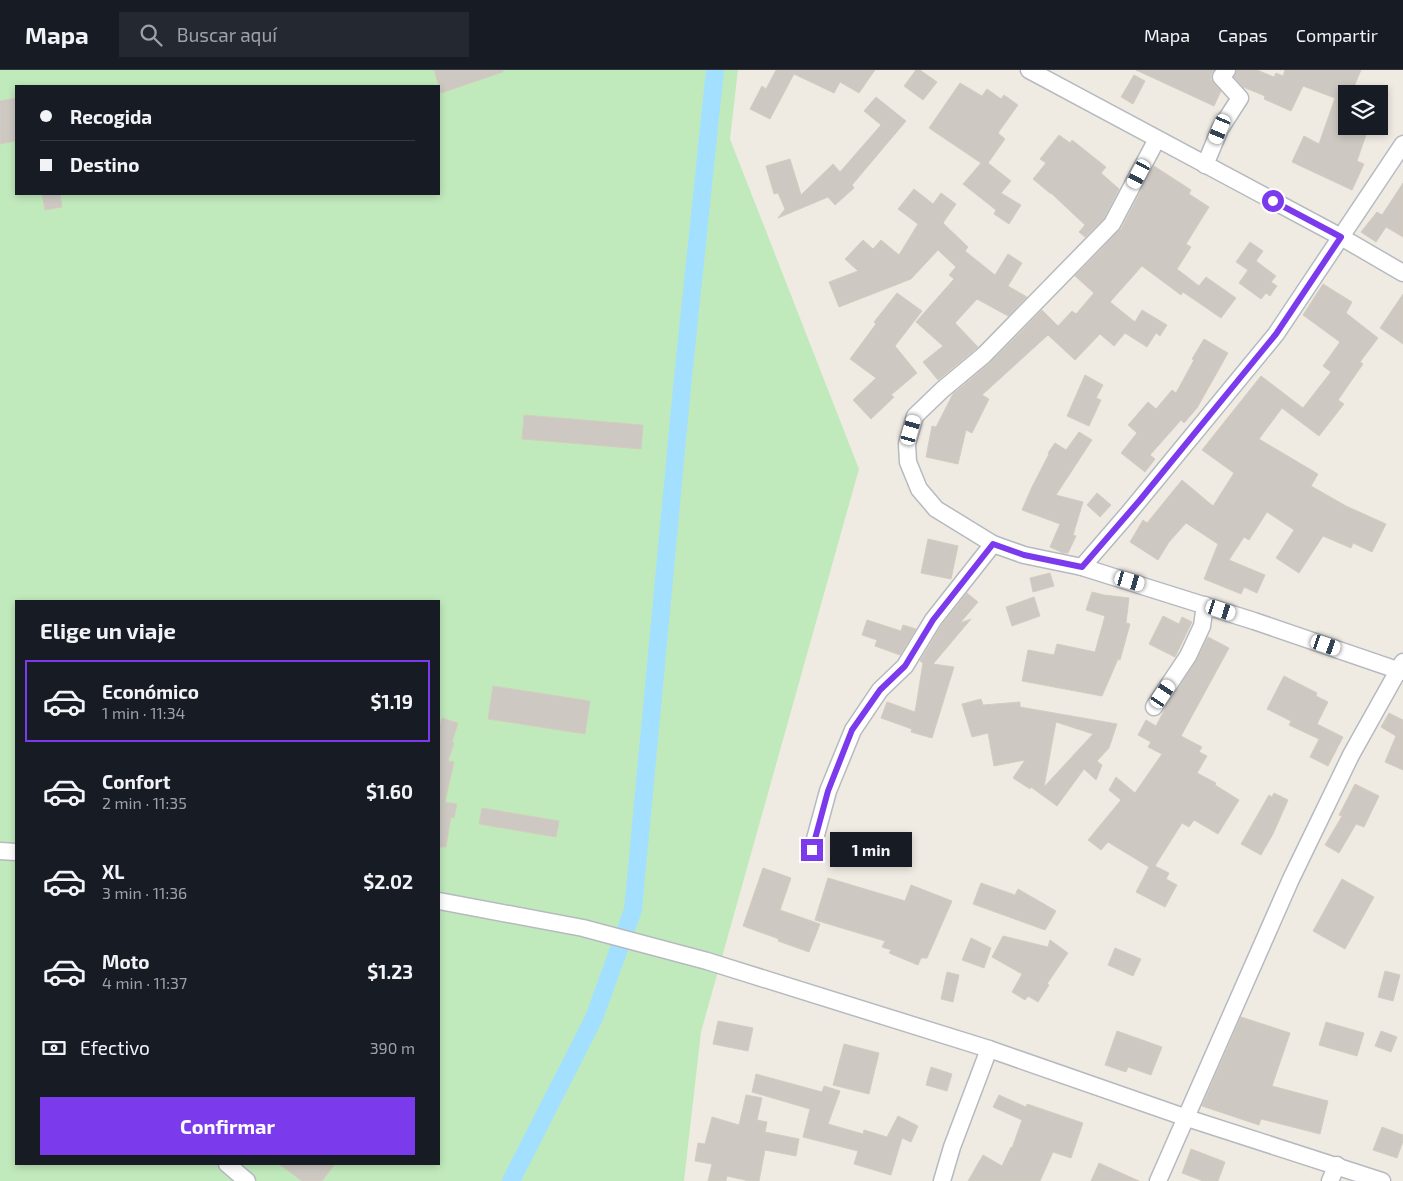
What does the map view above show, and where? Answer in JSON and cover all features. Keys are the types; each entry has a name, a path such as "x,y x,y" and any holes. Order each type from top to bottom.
{"street":[{"path":"1030,70 1341,237 1403,274"},
{"path":"1205,165 1220,129 1240,98 1221,77 1227,70"},
{"path":"1157,139 1112,224 984,355 914,416 907,444 908,462 919,489 936,509 993,544 1024,555 1082,567 1401,668 1351,755 1291,879 1158,1181"},
{"path":"1082,567 1140,500 1276,334 1403,144"},
{"path":"812,850 828,791 852,730 880,690 905,666 933,620 993,544"},
{"path":"1154,706 1188,656 1202,626 1205,605"},
{"path":"0,851 15,852"},
{"path":"440,901 583,928 707,961 988,1049 1187,1118 1382,1181"},
{"path":"942,1181 952,1147 988,1049"},
{"path":"228,1165 248,1181"},
{"path":"1330,1181 1337,1166"}],"green space":[{"path":"0,70 738,70 730,139 859,469 701,1032 684,1181 0,1181"}],"building":[{"path":"434,70 503,70 503,72 441,93"},
{"path":"776,70 875,70 859,93 840,82 834,93 794,74 770,119 750,109 762,86 766,89"},
{"path":"916,70 920,70 937,82 923,100 904,86"},
{"path":"1136,70 1214,70 1211,74 1211,80 1221,91 1214,106"},
{"path":"1237,70 1257,70 1274,77 1276,73 1283,76 1285,70 1361,70 1355,85 1338,85 1338,135 1366,135 1357,161 1364,164 1352,190 1292,162 1304,136 1319,144 1335,98 1303,86 1291,111 1264,99 1265,96 1243,87 1234,77"},
{"path":"1134,75 1145,81 1133,104 1121,97"},
{"path":"960,83 982,96 987,89 1001,99 1004,95 1018,105 998,133 1005,139 988,163 1011,181 1001,193 1021,205 1009,224 994,214 996,210 963,184 981,163 929,128"},
{"path":"876,97 906,121 852,185 854,188 835,205 828,197 778,218 785,209 778,193 774,194 766,166 790,159 801,195 833,164 840,172 881,125 864,111"},
{"path":"15,98 15,141 0,144 0,101"},
{"path":"1059,135 1070,143 1072,140 1106,167 1101,173 1119,189 1104,218 1085,237 1079,232 1085,225 1033,179 1046,163 1040,159"},
{"path":"1154,166 1191,190 1189,194 1209,207 1186,244 1191,247 1177,269 1199,286 1206,277 1236,298 1221,318 1183,292 1181,295 1142,266 1110,302 1135,322 1142,310 1167,325 1160,336 1156,333 1147,347 1125,333 1114,346 1100,334 1075,360 1048,335 982,395 989,399 972,433 966,430 958,464 926,457 932,426 936,427 953,394 991,362 1042,310 1058,326 1072,311 1076,314 1094,293 1075,276 1121,229"},
{"path":"1403,183 1403,237 1386,227 1376,242 1361,232 1377,212 1382,215"},
{"path":"914,189 933,204 941,193 956,204 943,223 968,247 965,251 995,275 1008,254 1022,263 1008,286 1027,297 1008,316 977,299 955,323 978,347 938,380 923,362 943,346 916,322 954,279 949,275 956,267 938,250 911,279 839,307 829,282 858,271 845,259 863,240 873,249 881,240 899,255 918,224 898,209"},
{"path":"42,195 60,195 62,207 45,210"},
{"path":"1250,242 1263,251 1256,261 1276,276 1271,282 1277,286 1270,296 1266,293 1261,299 1239,283 1248,270 1236,262"},
{"path":"1323,284 1352,302 1346,313 1378,338 1360,362 1363,364 1338,400 1344,404 1319,436 1282,408 1259,439 1318,474 1311,486 1346,506 1386,524 1372,552 1353,543 1351,548 1323,536 1299,573 1276,558 1294,530 1267,512 1249,540 1244,537 1229,560 1265,575 1257,593 1244,587 1241,594 1204,579 1218,544 1186,523 1169,542 1158,560 1130,542 1143,520 1147,523 1182,480 1213,506 1234,473 1202,450 1261,376 1303,408 1331,372 1323,366 1340,342 1303,315"},
{"path":"897,293 922,311 895,346 917,373 891,395 894,397 871,419 853,400 876,378 850,359 876,324 874,322"},
{"path":"1403,294 1403,344 1380,328"},
{"path":"1204,339 1228,353 1197,408 1184,423 1181,420 1150,455 1155,459 1145,472 1121,453 1137,433 1128,425 1148,402 1156,409 1172,390 1176,393"},
{"path":"1085,375 1103,385 1096,398 1101,400 1089,426 1067,416"},
{"path":"524,415 643,425 641,449 522,439"},
{"path":"1079,432 1092,440 1056,495 1083,502 1073,535 1076,536 1068,553 1063,553 1050,547 1060,524 1022,510 1048,453 1055,443 1066,450"},
{"path":"1097,493 1111,505 1100,517 1087,505"},
{"path":"928,539 958,546 951,579 921,573"},
{"path":"1050,573 1054,586 1033,592 1030,578"},
{"path":"1092,592 1129,598 1126,623 1130,624 1120,660 1118,659 1102,696 1022,681 1028,650 1054,655 1057,644 1095,652 1105,616 1086,610"},
{"path":"967,593 978,602 960,623 971,619 933,664 954,667 932,738 911,732 912,729 881,718 887,702 915,712 923,663 920,661 941,626"},
{"path":"1034,597 1040,616 1012,626 1006,607"},
{"path":"1163,616 1179,624 1182,617 1192,622 1175,657 1149,644"},
{"path":"867,620 901,631 903,625 916,629 900,655 875,646 877,640 862,635"},
{"path":"1208,637 1229,648 1181,736 1202,747 1199,752 1207,756 1197,773 1216,783 1215,785 1239,800 1218,834 1194,820 1189,827 1182,823 1155,866 1169,873 1166,879 1177,885 1165,907 1136,892 1149,867 1108,842 1101,850 1088,840 1121,800 1109,790 1116,777 1135,793 1162,754 1148,747 1151,742 1138,735 1146,720 1156,726 1167,705 1196,661"},
{"path":"1284,676 1317,693 1316,696 1328,702 1317,724 1343,737 1328,766 1310,757 1319,739 1289,725 1291,721 1267,709"},
{"path":"493,686 590,701 585,734 488,719"},
{"path":"981,699 983,705 1020,702 1020,707 1117,724 1109,748 1097,761 1102,765 1096,780 1084,769 1057,806 1031,787 1030,789 1013,778 1025,760 994,766 988,733 972,737 962,704","holes":["1056,722 1093,734 1044,787"]},
{"path":"1389,713 1403,720 1403,770 1385,762 1396,736 1381,727"},
{"path":"442,718 458,723 448,761 454,762 445,802 457,804 454,818 451,817 446,847 440,847 440,725"},
{"path":"1355,784 1379,796 1364,827 1356,824 1339,853 1325,845 1342,816 1339,815"},
{"path":"1274,793 1288,800 1273,834 1261,855 1241,844 1269,795 1272,797"},
{"path":"482,808 559,821 556,837 479,824"},
{"path":"763,868 791,878 780,910 820,924 809,952 743,926"},
{"path":"828,878 905,901 911,885 952,901 927,958 921,958 918,965 889,953 891,950 882,947 885,941 815,920"},
{"path":"1342,879 1374,897 1345,949 1313,931"},
{"path":"981,883 1015,895 1018,889 1056,911 1045,930 973,904"},
{"path":"1003,936 1048,947 1050,940 1068,953 1047,984 1049,985 1038,1002 1028,996 1025,1000 1012,992 1022,974 992,957"},
{"path":"971,938 991,948 984,968 962,960"},
{"path":"1115,948 1141,959 1133,976 1108,965"},
{"path":"1385,971 1400,975 1393,1001 1378,997"},
{"path":"947,972 959,975 953,1002 941,999"},
{"path":"1241,1017 1290,1033 1272,1086 1328,1101 1320,1134 1261,1119 1259,1125 1202,1106"},
{"path":"718,1021 753,1028 748,1051 713,1044"},
{"path":"1326,1022 1364,1033 1357,1056 1319,1045"},
{"path":"1117,1031 1162,1047 1151,1075 1128,1067 1126,1072 1105,1065"},
{"path":"1381,1031 1397,1037 1391,1052 1375,1046"},
{"path":"844,1044 879,1053 869,1094 833,1085"},
{"path":"931,1067 952,1074 947,1091 926,1085"},
{"path":"756,1074 822,1092 824,1086 840,1091 828,1124 863,1134 864,1130 887,1137 898,1116 918,1126 911,1142 902,1138 891,1175 854,1164 858,1151 803,1137 810,1109 752,1092"},
{"path":"746,1095 762,1098 757,1120 767,1122 765,1132 799,1139 796,1156 765,1150 759,1181 749,1181 727,1176 726,1181 708,1181 712,1164 695,1161 698,1143 705,1144 712,1117 739,1125"},
{"path":"999,1095 1026,1107 1027,1104 1083,1123 1071,1158 1053,1152 1040,1181 968,1181 983,1155 1002,1166 1012,1148 1022,1120 993,1107"},
{"path":"1382,1127 1403,1135 1403,1141 1397,1158 1373,1150"},
{"path":"1191,1149 1225,1162 1218,1181 1203,1181 1182,1173"},
{"path":"1099,1163 1139,1181 1091,1181"},
{"path":"280,1165 334,1165 322,1181 302,1181"}],"waterway":[{"path":"511,1181 594,1018 633,910 682,387 715,70"}],"route":[{"path":"812,850 828,791 852,730 880,690 905,666 933,620 993,544 1024,555 1082,567 1140,500 1276,334 1341,237 1273,201"}]}
